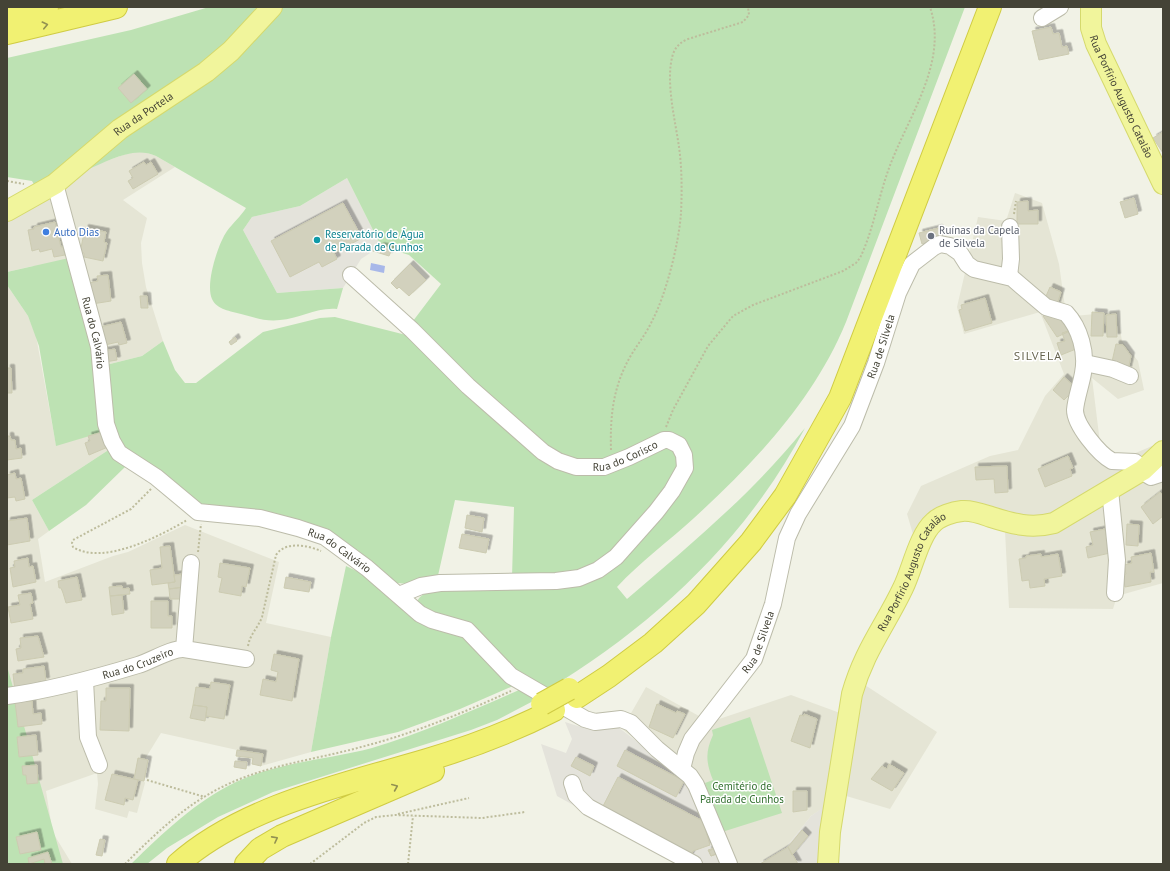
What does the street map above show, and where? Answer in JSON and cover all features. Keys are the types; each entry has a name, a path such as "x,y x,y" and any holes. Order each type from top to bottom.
{"highway":[{"path":"7,16 47,7"},
{"path":"7,33 116,7"},
{"path":"246,864 260,849 282,836 436,769 503,734 572,693 647,636 700,586 762,508 800,454 833,394 981,7"},
{"path":"572,693 609,676 646,648 696,604 751,542 785,496 840,398 990,7"},
{"path":"171,864 225,826 260,808 310,789 548,707"},
{"path":"178,864 221,834 278,807 324,790 428,760 503,734"}],"main road":[{"name":"Rua da Portela","path":"7,211 55,184 120,129 206,72 231,51 272,7"},
{"name":"Rua Porfírio Augusto Catalão","path":"1091,7 1092,28 1096,44 1163,184"},
{"name":"Rua Porfírio Augusto Catalão","path":"828,864 830,832 852,694 857,676 870,648 903,589 929,527 940,518 962,511 976,513 1017,525 1047,525 1066,517 1143,470 1163,451"}],"street":[{"path":"1042,18 1060,7"},
{"name":"Rua do Calvário","path":"55,184 99,347 104,414 110,436 122,456 156,476 198,515 202,513 260,518 319,534 345,551 426,617 467,630 477,639 504,670 525,685 585,719 595,722 621,720 631,723 657,749 695,781 729,864"},
{"path":"1009,276 1011,259 1010,227"},
{"name":"Rua de Silvela","path":"682,770 686,752 692,739 750,666 757,652 773,604 781,562 789,534 798,514 852,426 876,362 898,293 912,264 925,252 940,244 945,244 955,249 967,264 974,269 1009,276 1046,307 1066,313 1069,316 1082,345 1085,363 1075,408 1079,423 1096,448 1108,459 1114,462 1134,462 1151,477 1163,473"},
{"name":"Rua do Corisco","path":"351,275 412,330 468,386 543,452 558,461 576,467 596,468 612,464 664,440 674,442 682,449 685,461 682,475 656,512 616,557 598,570 579,578 556,581 435,584 421,586 399,595"},
{"path":"1085,363 1113,369 1130,376"},
{"path":"1110,490 1117,560 1115,593"},
{"name":"Rua do Cruzeiro","path":"7,696 85,681 151,661 175,650 184,649 194,559"},
{"path":"184,649 246,659"},
{"path":"85,681 88,737 99,765"},
{"path":"572,783 576,795 588,807 694,864"}],"path":[{"path":"612,464 611,415 615,391 630,357 655,315 671,266 679,232 681,214 681,162 670,78 674,52 682,42 688,39 743,22 749,15 748,7"},
{"path":"664,440 666,425 673,410 708,346 732,316 753,305 846,269 856,263 860,258 888,171 928,74 933,54 935,33 930,7"},
{"path":"152,488 131,509 73,540 73,547 93,553 114,552 129,547 198,515 194,559"},
{"path":"246,659 249,639 262,617 276,555 279,550 284,547 299,546 322,552"},
{"path":"125,864 167,824 205,796 234,781 265,770 392,738 525,685"},
{"path":"147,780 205,796"},
{"path":"395,815 469,798"},
{"path":"310,864 371,819 382,815 482,818 525,812"},
{"path":"408,864 413,816"},
{"path":"314,864 315,860"}],"shaded area":[{"path":"142,151 156,156 175,167 123,200 147,218 141,243 142,263 146,287 163,341 142,356 106,365 33,266 7,272 7,199 27,189 126,154"},
{"path":"347,178 381,246 361,259 343,288 277,293 243,230 252,217 300,206"},
{"path":"1015,193 1042,203 1059,264 1065,307 1074,316 1117,312 1122,341 1138,361 1144,390 1118,399 1092,378 1100,443 1110,455 1131,455 1152,446 1163,457 1163,583 1117,596 1113,609 1009,608 1005,531 985,523 962,520 940,528 933,536 921,561 907,514 921,486 990,456 1018,450 1045,396 1064,374 1040,312 964,334 957,307 978,217 1006,221"},
{"path":"7,285 28,316 36,336 56,445 103,432 110,449 32,500 49,531 38,539 45,582 113,556 128,552 185,525 279,562 266,623 331,637 311,752 261,766 263,754 237,750 161,733 145,759 148,760 144,781 145,783 137,813 129,811 127,818 95,809 98,784 97,773 46,791 51,822 47,823 72,864 7,864"},
{"path":"848,674 937,732 890,809 843,795 811,816 787,846 758,864 724,864 683,777 622,729 646,687 710,722 791,695 840,713"},
{"path":"565,722 581,727 618,727 683,777 688,782 724,864 679,864 557,796 541,744 566,753 572,739"},
{"path":"831,802 822,864 758,864 787,846 811,816"}],"green space":[{"path":"209,7 264,7 232,43 36,188 32,181 7,177 7,58 131,30"},
{"path":"280,7 965,7 846,322 833,351 817,378 800,404 781,428 739,475 717,497 645,560 617,587 627,599 742,497 785,452 805,428 781,469 755,507 726,543 694,577 660,608 624,637 586,665 547,690 480,649 417,603 418,600 423,595 440,590 584,580 690,472 692,456 685,442 607,460 585,462 557,455 476,387 413,321 441,284 409,255 381,246 347,178 300,206 252,217 243,230 277,293 343,288 337,309 322,310 287,319 265,320 229,311 217,306 212,299 210,292 211,274 216,254 223,237 246,208 156,156 147,153 129,153 86,170"},
{"path":"69,258 97,353 103,432 56,446 39,346 28,316 7,285 7,272"},
{"path":"335,317 410,336 566,470 665,445 677,451 678,474 608,558 580,572 512,577 514,507 455,500 437,580 409,584 397,583 349,548 203,510 117,445 106,365 142,356 163,341 175,370 185,383 196,383 263,332 320,318"},
{"path":"110,449 125,467 86,505 49,531 32,500"},
{"path":"346,566 363,574 415,621 463,636 513,686 460,709 398,732 311,752 331,637"},
{"path":"7,666 63,864 7,864"},
{"path":"519,690 537,699 497,720 471,730 273,792 218,817 167,848 147,864 131,864 180,818 207,798 236,782 269,770 355,752 391,742 446,721"},
{"name":"Cemitério de Parada de Cunhos","path":"750,717 782,813 722,832 705,783 713,780 707,758 710,741 713,735 712,730"}],"water":[{"path":"371,263 385,266 384,273 370,270"}],"building":[{"path":"1051,27 1053,34 1059,33 1062,47 1067,46 1069,54 1039,60 1032,31"},
{"path":"134,74 147,89 131,103 118,88"},
{"path":"1163,132 1163,153 1153,138"},
{"path":"144,162 146,165 151,162 158,174 133,189 128,181 133,178 129,171"},
{"path":"1134,198 1138,214 1125,218 1120,202"},
{"path":"1028,201 1028,211 1038,210 1038,224 1017,224 1017,202"},
{"name":"Reservatório de Água de Parada de Cunhos","path":"343,203 362,238 334,253 337,259 322,267 319,262 290,277 271,241"},
{"path":"55,222 61,247 63,247 65,255 54,257 52,249 40,252 39,249 32,251 28,230"},
{"path":"85,228 106,232 104,242 107,243 103,261 84,257 84,253 80,253"},
{"name":"Ruínas da Capela de Silvela","path":"939,228 942,238 922,244 919,233"},
{"path":"381,246 392,249 389,256 373,251"},
{"path":"410,264 426,280 409,296 399,287 397,289 391,283"},
{"path":"108,275 111,301 92,304 89,283 98,281 97,276"},
{"path":"1050,287 1061,292 1056,308 1043,303"},
{"path":"140,296 147,296 148,308 141,308"},
{"path":"985,298 992,323 965,331 959,310 962,309 961,305"},
{"path":"1048,312 1065,315 1074,329 1057,337 1043,316"},
{"path":"1092,312 1104,313 1103,336 1091,336"},
{"path":"1116,314 1117,337 1107,337 1106,315"},
{"path":"121,322 127,343 119,345 118,342 105,345 100,327"},
{"path":"1074,329 1076,349 1061,355 1057,343 1065,341 1062,333"},
{"path":"235,337 237,341 231,345 229,342"},
{"path":"1116,344 1123,345 1131,356 1128,370 1111,366"},
{"path":"115,349 117,360 105,362 103,351"},
{"path":"7,368 11,368 12,393 7,393"},
{"path":"1064,377 1076,388 1064,400 1053,390"},
{"path":"103,432 108,447 89,455 85,443 90,441 88,436"},
{"path":"7,436 10,436 11,440 15,440 16,449 21,448 22,458 7,460"},
{"path":"1068,456 1073,468 1070,469 1072,476 1045,487 1038,469"},
{"path":"1007,466 1008,492 995,493 994,479 976,480 975,467"},
{"path":"15,473 16,479 21,478 25,499 16,501 15,497 7,498 7,475"},
{"path":"1160,492 1163,495 1163,516 1153,524 1141,507"},
{"path":"467,515 484,518 482,532 465,528"},
{"path":"27,518 30,541 7,545 7,521"},
{"path":"1127,524 1139,525 1138,546 1126,545"},
{"path":"1105,529 1110,553 1088,558 1086,547 1093,545 1090,532"},
{"path":"462,534 489,539 486,553 459,548"},
{"path":"170,546 175,582 152,585 150,570 162,568 160,547"},
{"path":"1151,553 1154,572 1150,572 1151,582 1125,587 1123,575 1126,574 1124,565 1132,563 1131,557"},
{"path":"1041,554 1041,557 1058,554 1062,576 1044,579 1045,586 1030,588 1029,580 1022,581 1019,559 1026,558 1026,556"},
{"path":"28,558 29,567 33,566 36,582 13,587 10,568 15,567 14,561"},
{"path":"220,563 250,568 246,587 242,586 241,596 219,592 222,578 218,577"},
{"path":"184,574 184,587 169,589 168,583 175,582 174,575"},
{"path":"77,577 82,600 66,603 61,588 59,588 58,581"},
{"path":"286,577 311,582 309,592 284,588"},
{"path":"122,586 123,589 129,588 130,594 110,596 109,587"},
{"path":"184,587 184,599 170,599 169,589"},
{"path":"31,593 33,603 30,604 33,619 11,623 8,607 20,605 18,595"},
{"path":"122,595 124,613 112,615 110,596"},
{"path":"151,601 168,601 168,616 172,616 172,628 151,628"},
{"path":"38,636 44,657 18,661 16,649 21,648 20,638"},
{"path":"274,654 299,659 292,701 260,695 263,679 276,682 278,672 271,670"},
{"path":"44,666 46,681 38,682 38,685 15,691 13,674 23,673 23,669"},
{"path":"211,682 230,685 224,719 206,716 207,707 193,705 196,687 210,689"},
{"path":"106,688 130,688 129,731 100,730 101,701 106,701"},
{"path":"32,701 33,714 41,713 42,724 18,727 15,702"},
{"path":"657,704 676,713 677,711 685,714 673,738 649,727"},
{"path":"193,705 207,707 205,721 190,718"},
{"path":"804,714 817,719 810,748 791,741 800,715 804,716"},
{"path":"36,735 38,755 19,757 17,737"},
{"path":"237,750 263,754 261,766 252,764 253,758 236,756"},
{"path":"625,750 684,781 676,797 617,766"},
{"path":"576,757 594,766 590,776 571,766"},
{"path":"138,758 148,760 144,781 134,779"},
{"path":"235,761 247,762 246,769 234,767"},
{"path":"889,764 904,773 892,791 871,779 882,766 887,769"},
{"path":"37,765 38,783 27,784 26,775 23,775 22,766"},
{"path":"112,774 138,780 133,800 125,798 124,805 105,800"},
{"path":"618,777 703,821 710,845 693,851 689,858 600,812"},
{"path":"793,791 807,791 807,810 793,812"},
{"path":"802,830 808,836 792,855 788,847"},
{"path":"37,832 41,850 20,854 16,837"},
{"path":"100,839 105,840 102,856 96,855"},
{"path":"788,847 798,864 760,864"},
{"path":"714,848 716,854 711,856 708,850"},
{"path":"715,848 717,854 711,856 709,851"},
{"path":"48,852 52,864 45,864 44,859 29,864 28,858"}],"place":[{"name":"Auto Dias","path":"46,232"},
{"name":"Ruínas da Capela de Silvela","path":"931,236"},
{"name":"Reservatório de Água de Parada de Cunhos","path":"317,240"}],"district":[{"name":"SILVELA","path":"1038,356"}]}
